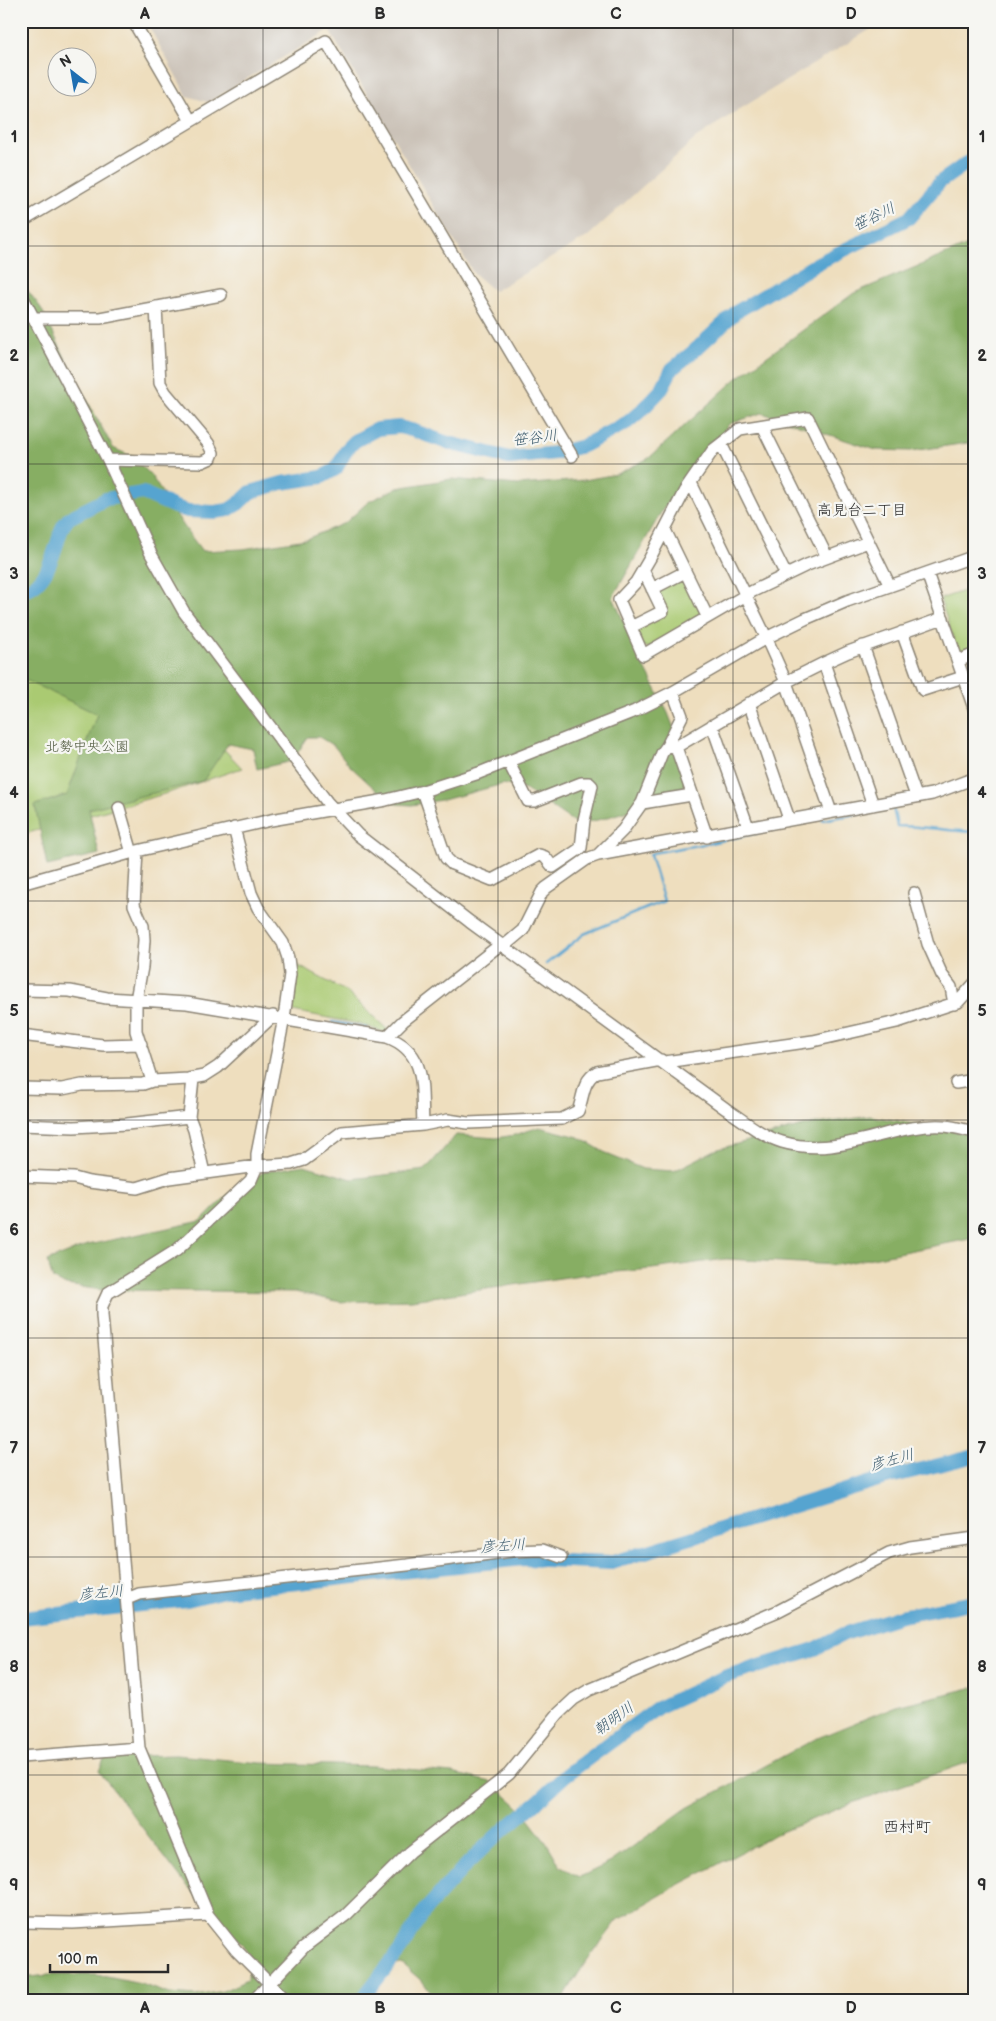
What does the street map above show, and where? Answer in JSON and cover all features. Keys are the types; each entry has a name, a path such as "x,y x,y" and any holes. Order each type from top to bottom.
{"street":[{"path":"133,21 191,121"},
{"path":"21,222 326,41 572,456"},
{"path":"21,294 108,460 151,554 184,612 260,715 334,810 358,835 470,922 758,1131 780,1142 797,1146 823,1148 910,1129 933,1126 975,1132"},
{"path":"34,318 100,318 222,294"},
{"path":"108,460 202,462 211,458 213,453 208,444 164,392 160,383 156,307"},
{"path":"868,542 826,557 786,575 707,616 643,654 620,600 632,588 691,483 713,450 740,429 808,418 890,586"},
{"path":"762,426 826,557"},
{"path":"721,444 786,575"},
{"path":"691,483 786,682 831,812"},
{"path":"665,530 707,616"},
{"path":"21,884 134,852 234,828 334,810 423,791 509,763 608,722 673,692 766,638 847,601 975,556"},
{"path":"631,627 663,611 643,570"},
{"path":"652,588 685,572"},
{"path":"926,573 975,711"},
{"path":"598,855 623,830 642,803 662,753 672,746 786,682 824,663 863,646 943,618"},
{"path":"902,632 924,690 963,677"},
{"path":"863,646 916,796"},
{"path":"958,661 975,654"},
{"path":"824,663 873,805"},
{"path":"673,692 682,716 672,746 707,836"},
{"path":"749,704 790,819"},
{"path":"712,725 748,827"},
{"path":"423,791 446,858 452,864 492,880 539,855 545,857 553,867 581,848 584,820 592,786 589,783 581,783 531,802 526,798 509,763"},
{"path":"387,1037 403,1021 523,930 542,892 587,859 598,855 932,794 975,778"},
{"path":"642,803 692,795"},
{"path":"120,808 134,852 134,906 143,926 142,967 136,1000 136,1031 152,1081"},
{"path":"234,828 251,893 258,908 283,943 288,958 290,974 279,1018 257,1154 257,1166 251,1180 178,1250 108,1293 102,1306 139,1748 208,1915 228,1942 286,2000"},
{"path":"914,893 928,944 942,975 951,987 954,1004"},
{"path":"951,987 973,984"},
{"path":"21,1176 74,1178 133,1189 169,1178 257,1166 291,1164 304,1160 342,1132 423,1125 448,1120 468,1123 562,1119 578,1111 585,1082 589,1076 596,1072 813,1041 897,1022 958,1002 973,984"},
{"path":"21,990 70,991 107,998 187,1003 387,1037 400,1042 409,1050 418,1064 423,1125"},
{"path":"21,1088 62,1089 82,1085 143,1084 152,1081 193,1079 212,1072 279,1018"},
{"path":"21,1035 103,1044 141,1044"},
{"path":"193,1079 189,1117 204,1173"},
{"path":"956,1083 975,1080"},
{"path":"21,1125 74,1127 127,1124 189,1117"},
{"path":"254,2000 274,1987 304,1947 346,1916 410,1852 509,1774 558,1714 588,1690 778,1611 889,1553 910,1547 975,1538"},
{"path":"127,1604 139,1594 407,1566 512,1551 542,1550 561,1557"},
{"path":"21,1757 139,1748"},
{"path":"21,1922 73,1923 208,1915"}],"shaded area":[{"path":"146,21 884,21 735,112 695,139 587,237 494,291 474,274 329,30 208,102 187,96"}],"green space":[{"name":"北勢中央公園","path":"975,242 975,442 911,451 876,450 762,413 729,424 663,509 613,597 636,650 668,713 687,762 684,786 662,800 602,819 577,824 526,790 503,784 447,799 412,805 396,804 375,789 349,765 334,746 319,737 308,737 292,761 257,769 253,749 228,744 203,781 89,809 99,854 47,866 35,805 67,795 97,714 21,678 21,282 41,308 75,378 113,448 133,457 150,474 202,551 243,549 306,539 345,523 368,502 397,488 451,479 518,485 584,480 617,474 649,458 736,379 854,293"},
{"path":"683,575 701,611 699,617 648,648 642,645 635,628 666,612 655,591"},
{"path":"975,587 975,650 964,654 958,652 940,599"},
{"name":"北勢中央公園","path":"21,674 217,742 242,768 171,792 21,835"},
{"path":"295,964 347,992 391,1033 389,1034 360,1024 293,1011 296,985"},
{"path":"870,1116 975,1135 975,1238 836,1265 726,1259 652,1269 581,1275 412,1300 341,1302 295,1292 102,1290 66,1285 53,1279 47,1261 88,1245 201,1221 234,1189 264,1172 304,1165 352,1179 425,1170 456,1135 496,1138 515,1135 539,1127 579,1137 609,1155 643,1169 674,1171 715,1150 803,1126"},
{"path":"975,1687 975,1760 852,1803 774,1835 673,1888 618,1920 585,1963 562,2000 436,2000 423,1982 402,1964 387,1967 354,2000 21,2000 21,1978 48,1975 97,1975 141,1984 170,1994 196,1996 223,1991 247,1980 252,1964 243,1945 182,1880 99,1771 105,1757 176,1755 261,1763 373,1766 452,1773 491,1782 519,1807 548,1845 561,1867 580,1877 611,1862 687,1808 815,1739 896,1706"}],"waterway":[{"name":"笹谷川","path":"21,591 30,588 44,574 63,526 69,518 106,499 143,493 188,511 215,512 228,510 251,492 282,483 322,477 336,469 347,449 355,441 377,429 399,427 445,442 509,458 556,453 583,446 628,422 643,409 661,390 672,369 736,312 818,263 909,218 940,182 975,159"},
{"path":"822,820 893,808 897,826 975,832"},
{"path":"546,964 584,934 664,901 650,855 652,853 710,843 802,823"},
{"path":"332,1022 366,1028"},
{"name":"彦左川","path":"21,1618 187,1600 224,1591 523,1559 610,1563 878,1480 975,1456"},
{"name":"朝明川","path":"361,2000 401,1949 426,1909 468,1863 566,1775 657,1708 724,1677 815,1649 844,1634 901,1616 975,1602"}],"district":[{"name":"高見台二丁目","path":"862,510"},
{"name":"西村町","path":"907,1827"}]}
